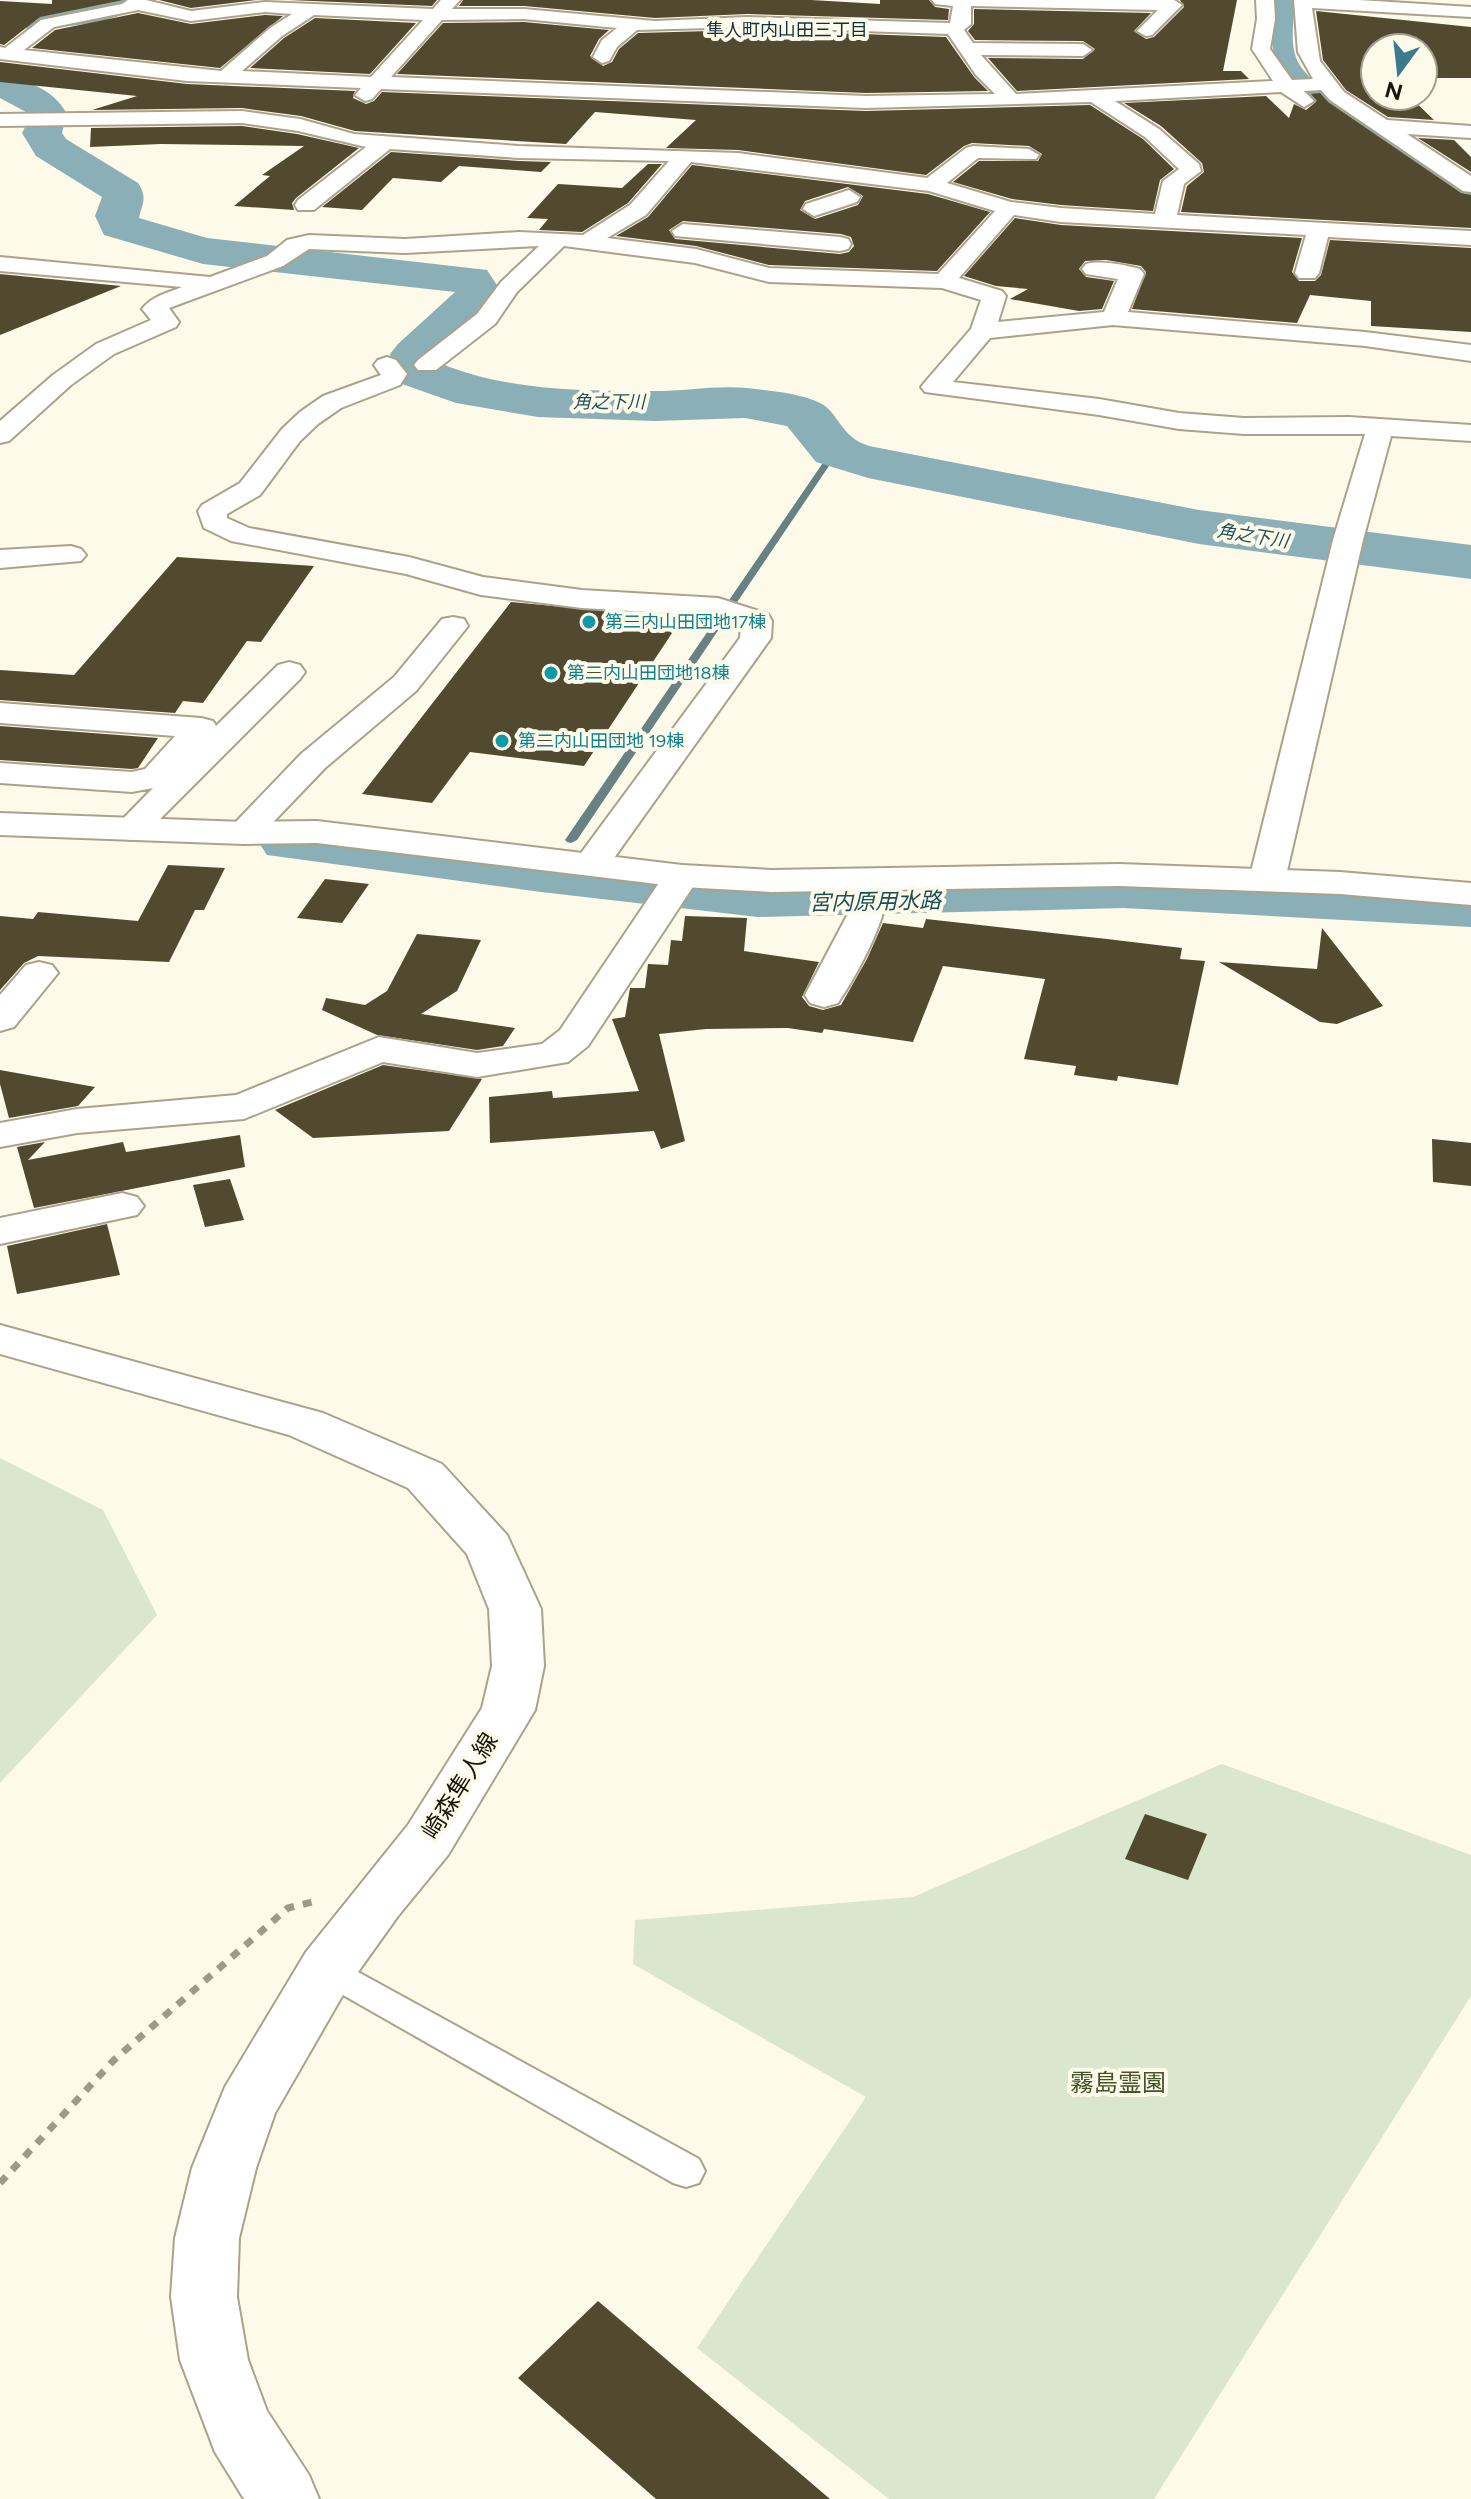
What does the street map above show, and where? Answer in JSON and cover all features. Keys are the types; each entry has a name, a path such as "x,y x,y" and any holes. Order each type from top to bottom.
{"street":[{"path":"318,130 344,112 399,59 451,0"},
{"path":"688,22 708,0"},
{"path":"941,0 1173,5 1146,31"},
{"path":"1265,0 1266,19 1261,49 1287,86 1324,115"},
{"path":"962,1 970,49 983,71 1011,100"},
{"path":"1471,12 1303,1 1303,45 1310,65 1324,84 1337,96 1471,186"},
{"path":"5,53 39,28 54,22 117,13 137,3 191,16 265,7 437,15 524,14 633,24 829,20 964,26"},
{"path":"226,76 276,32 311,9"},
{"path":"829,20 831,47"},
{"path":"602,57 609,44 633,24"},
{"path":"970,49 1083,50"},
{"path":"5,53 90,66 187,75 487,86 686,104 1011,100 1324,84"},
{"path":"399,59 429,59"},
{"path":"957,71 983,71"},
{"path":"162,94 187,75"},
{"path":"470,108 487,86"},
{"path":"1095,96 1152,133 1188,164 1190,171 1174,181 1165,220"},
{"path":"0,120 242,117 318,130 353,140 519,152 588,162 686,155 858,192"},
{"path":"1381,126 1471,132"},
{"path":"306,205 385,143"},
{"path":"498,171 519,152"},
{"path":"931,185 973,152 1029,155"},
{"path":"587,243 610,225 638,210 686,155"},
{"path":"667,177 698,180"},
{"path":"776,186 858,192 931,185 1009,208 1061,215 1471,238"},
{"path":"814,209 858,192"},
{"path":"1061,215 1074,196"},
{"path":"944,281 1009,208"},
{"path":"610,225 845,238 817,276"},
{"path":"1307,273 1319,229"},
{"path":"427,365 486,319 509,287 559,239"},
{"path":"0,435 62,380 105,349 167,322 154,309 161,303 280,258 295,245 324,241 405,246 559,239 696,256 769,275 944,281 994,296 983,331 934,387 1099,407 1179,421 1244,426 1349,425 1471,433"},
{"path":"0,264 218,283"},
{"path":"1094,269 1132,274 1113,318"},
{"path":"983,331 1113,318 1365,339 1471,353"},
{"path":"387,365 394,374 391,380 332,402 309,418 291,435 250,489 212,511 214,522 241,535 409,566 481,586 582,599 729,611 757,621 755,638 591,864"},
{"path":"1267,880 1347,549 1380,429"},
{"path":"0,559 71,555"},
{"path":"244,833 313,761 405,684 453,626"},
{"path":"131,829 289,672"},
{"path":"0,773 132,782 156,777 240,682"},
{"path":"0,713 201,728"},
{"path":"0,824 244,833 317,832 591,864 674,888 772,881 869,893 1119,875 1267,880 1471,894"},
{"path":"0,1135 77,1121 244,1107 379,1049 477,1065 554,1054 574,1038 674,888"},
{"path":"824,995 869,893"},
{"path":"0,1019 39,973"},
{"path":"0,1231 122,1206"},
{"name":"崎森隼人線","path":"0,1339 306,1424 425,1476 464,1515 489,1547 515,1609 518,1666 508,1710 428,1840 327,1969 247,2106 224,2168 207,2238 204,2297 214,2360 239,2429 284,2499"}],"lane":[{"path":"327,1969 686,2171"}],"path":[{"path":"0,2183 114,2060 288,1908 348,1893 378,1900"}],"green space":[{"path":"0,1458 103,1510 157,1615 0,1783"},
{"name":"霧島霊園","path":"1222,1764 1471,1855 1471,1996 1154,2499 889,2499 697,2348 866,2097 633,1964 635,1920 913,1897"}],"building":[{"path":"52,0 123,0 40,17 4,45 0,44 0,1 52,4"},
{"path":"159,0 257,0 191,8"},
{"path":"289,0 437,0 432,6"},
{"path":"463,0 811,0 880,4 880,0 929,0 935,7 949,9 948,20 747,14 655,18 524,6 459,6"},
{"path":"1180,0 1237,0 1223,71 1241,71 1249,79 1017,91 988,58 1083,59 1095,49 1083,41 975,40 968,31 974,24 974,9 1151,13 1134,31 1146,39 1154,37 1184,7"},
{"path":"1316,11 1471,27 1471,78 1439,78 1439,32 1359,32 1359,98 1346,90 1323,60"},
{"path":"138,13 191,24 265,15 283,16 220,68 32,48 55,30"},
{"path":"315,18 416,23 370,74 250,68 284,38"},
{"path":"524,22 609,30 599,39 590,56 603,66 612,62 619,49 638,33 747,30 946,37 974,77 988,91 866,93 397,74 443,23"},
{"path":"0,62 187,84 355,91 353,98 366,104 382,92 866,111 1090,105 1143,139 1174,169 1160,180 1153,211 1061,205 1012,199 953,182 979,161 1038,161 1042,154 1029,146 972,143 926,175 738,150 666,148 696,120 595,112 566,144 355,131 301,116 242,108 92,110 137,96 0,82"},
{"path":"1320,93 1328,102 1461,193 1471,195 1471,228 1181,212 1187,186 1204,172 1202,163 1161,126 1124,103 1266,96 1289,118 1294,104 1306,110 1317,101 1311,94"},
{"path":"1380,112 1426,112 1434,120 1388,117"},
{"path":"242,126 359,148 296,198 292,203 294,210 234,206 270,176 262,175 304,146 161,144 90,147 91,128"},
{"path":"1418,138 1454,140 1471,157 1471,172"},
{"path":"391,152 551,162 541,172 459,166 441,182 393,178 362,210 322,207"},
{"path":"648,164 662,164 628,203 582,232 539,230 548,219 527,218 558,184 622,188"},
{"path":"692,165 928,194 990,212 937,271 769,265 696,246 616,236 648,217","holes":["848,187 863,196 858,205 815,219 800,210 805,201","683,221 841,234 851,237 854,246 849,252 840,254 675,239 669,230"]},
{"path":"1015,218 1061,225 1302,238 1292,272 1299,281 1315,281 1321,275 1330,240 1471,248 1471,332 1371,326 1371,301 1310,295 1297,323 1132,309 1146,272 1141,266 1106,260 1085,261 1079,269 1086,277 1114,281 1102,309 1079,311 1010,299 1028,289 996,286 964,276"},
{"path":"0,274 121,286 0,335"},
{"path":"177,557 314,566 261,642 247,641 203,703 183,701 175,713 0,700 0,670 74,675"},
{"path":"511,602 682,618 584,766 470,752 432,803 362,794"},
{"path":"0,726 158,738 138,768 132,769 0,760"},
{"path":"168,865 225,868 204,910 195,910 169,962 38,956 24,963 0,990 0,916 33,919 38,912 138,921"},
{"path":"325,879 369,884 342,923 297,918"},
{"path":"685,916 747,918 744,951 819,962 802,997 809,1006 823,1010 841,1005 883,923 923,928 926,919 1107,939 1182,948 1180,959 1205,961 1178,1085 1118,1076 1117,1081 1074,1075 1076,1066 1024,1059 1045,979 943,966 913,1042 824,1029 822,1033 788,1028 706,1029 659,1034 685,1141 661,1149 654,1131 490,1143 489,1097 552,1091 553,1098 639,1091 612,1019 625,1017 630,988 645,988 648,964 668,965 671,940 682,941"},
{"path":"1322,928 1383,1006 1337,1024 1320,1022 1219,962 1317,969"},
{"path":"417,934 481,940 457,991 421,1014 515,1028 503,1046 477,1050 377,1035 322,1010 326,998 365,1005 387,991"},
{"path":"383,1065 482,1079 449,1131 313,1138 275,1110"},
{"path":"0,1070 95,1087 78,1106 9,1118 0,1084"},
{"path":"240,1135 245,1167 34,1208 17,1147 45,1142 28,1160 123,1142 126,1152"},
{"path":"1432,1139 1471,1143 1471,1186 1433,1182"},
{"path":"230,1179 244,1220 205,1227 193,1185"},
{"path":"107,1224 120,1275 17,1294 7,1246"},
{"path":"1145,1814 1207,1834 1188,1880 1125,1859"},
{"path":"598,2301 830,2499 656,2499 518,2378"}],"waterway":[{"name":"角之下川","path":"0,19 84,13 114,6 124,0"},
{"name":"宮内原用水路","path":"1285,0 1283,49 1295,74 1322,101 1471,194"},
{"name":"角之下川","path":"0,86 28,96 43,107 47,123 42,133 50,147 123,192 124,203 117,216 119,226 203,251 471,280 481,296 415,354 420,373 456,388 538,402 655,406 745,403 804,414 831,448 844,456 868,462 1199,527 1334,547 1471,562"},
{"path":"571,840 835,451"},
{"name":"宮内原用水路","path":"281,846 758,904 1124,896 1471,914"},
{"name":"宮内原用水路","path":"541,880 545,875"}],"place":[{"name":"第二内山田団地17棟","path":"589,622"},
{"name":"第二内山田団地18棟","path":"551,673"},
{"name":"第二内山田団地 19棟","path":"502,741"}],"district":[{"name":"隼人町内山田三丁目","path":"787,30"}]}
